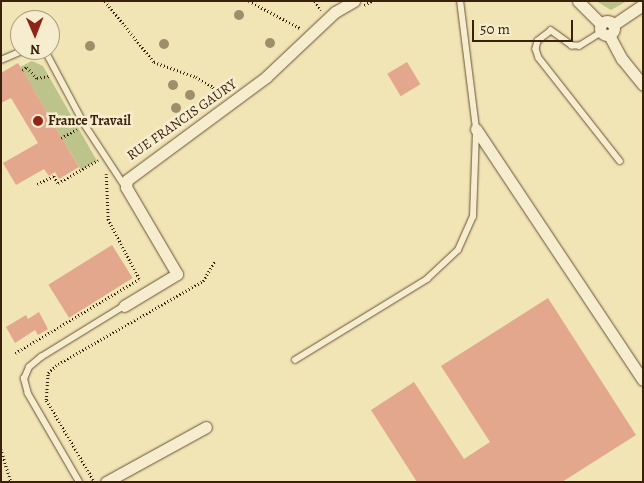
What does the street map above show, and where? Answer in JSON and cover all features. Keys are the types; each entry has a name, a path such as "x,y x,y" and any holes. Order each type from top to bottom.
{"street":[{"path":"328,1 335,12"},
{"name":"RUE FRANCIS GAURY","path":"126,187 131,174 224,109 313,34 335,12 354,1"},
{"path":"578,1 606,29 619,55 643,85"},
{"path":"606,29 643,5"},
{"path":"476,129 643,380"},
{"path":"124,306 177,274 126,187"},
{"path":"106,482 206,427"}],"lane":[{"path":"295,360 427,279 458,250 473,216 476,129 460,1"},
{"path":"606,29 580,46 572,46 550,31 538,41 536,49 539,58 620,161"},
{"path":"51,60 85,124 126,187"},
{"path":"79,482 28,394 24,379 29,367 124,306"}],"path":[{"path":"57,1 62,1"},
{"path":"105,1 154,62 196,78 213,87 224,109"},
{"path":"249,1 313,34"},
{"path":"22,70 27,67 33,76 41,79 57,72"},
{"path":"61,138 85,124"},
{"path":"37,184 54,176 58,183 105,156"},
{"path":"15,353 139,279 108,220 104,175 114,169"},
{"path":"94,482 46,400 48,373 58,364 203,281 215,260"},
{"path":"1,449 10,482"}],"green space":[{"path":"596,1 627,1 611,10"},
{"path":"32,61 43,66 97,161 81,170 20,67"}],"building":[{"path":"407,62 420,84 401,96 387,74"},
{"name":"France Travail","path":"18,63 79,167 59,179 55,172 49,176 44,169 16,185 3,163 38,143 11,98 1,103 1,73"},
{"path":"112,245 133,278 69,318 48,285"},
{"path":"548,298 636,435 562,482 417,482 371,410 414,382 464,459 490,442 441,366"},
{"path":"39,312 48,329 38,335 35,330 15,343 6,327 26,315 28,319"}],"place":[{"name":"France Travail","path":"38,121"}]}
